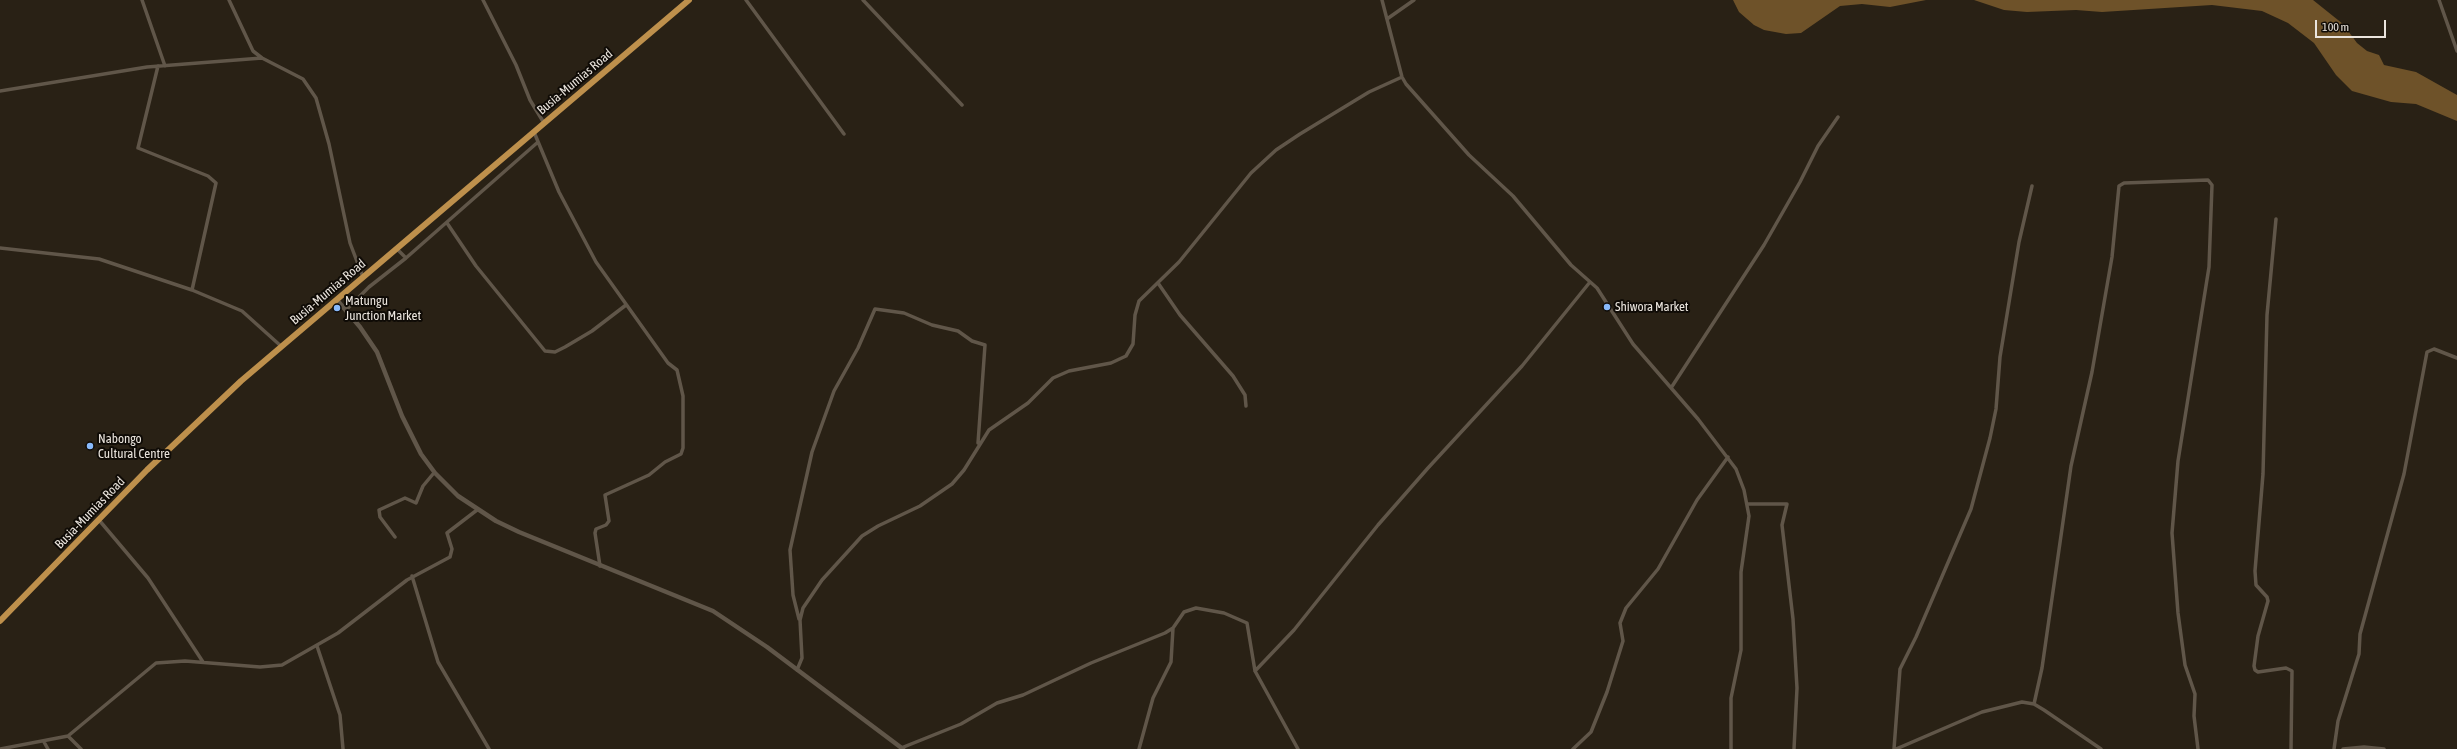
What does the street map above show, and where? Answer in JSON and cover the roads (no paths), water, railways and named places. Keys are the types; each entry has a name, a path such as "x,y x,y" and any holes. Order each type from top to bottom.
{"highway":[{"name":"Busia-Mumias Road","path":"0,621 197,421 282,346 689,0"}],"street":[{"path":"142,0 165,66"},
{"path":"229,0 247,42 262,58 303,79 316,98 329,144 350,243 363,277"},
{"path":"483,0 516,65 530,100 544,123"},
{"path":"746,0 794,68 844,134"},
{"path":"864,0 962,105"},
{"path":"1382,0 1402,77 1464,150 1503,185 1562,254 1601,293 1633,344 1728,458 1740,478 1748,504 1749,524 1741,584 1741,650 1740,665 1732,698 1731,749"},
{"path":"1387,19 1414,0"},
{"path":"2439,0 2457,51"},
{"path":"0,90 158,66 262,58"},
{"path":"158,66 138,148 208,176 216,183 192,290"},
{"path":"800,620 803,608 812,592 862,536 878,526 920,506 952,484 964,470 978,445 992,426 1025,406 1046,384 1057,376 1111,363 1126,356 1133,344 1137,305 1179,262 1240,185 1276,150 1370,92 1402,77"},
{"path":"1671,388 1764,245 1800,182 1818,146 1838,117"},
{"path":"534,132 559,192 596,262 671,366 679,374 684,405 682,416 683,448 680,456 666,462 649,476 605,494 609,521 606,525 596,529 595,533 600,566"},
{"path":"346,310 369,287 447,223 538,142"},
{"path":"2034,704 2042,668 2071,466 2090,379 2112,258 2119,186 2124,184 2208,180 2212,185 2209,267 2177,468 2172,533 2178,613 2185,665 2196,698 2194,716 2198,749"},
{"path":"2032,186 2017,250 2000,357 1996,409 1992,433 1971,509 1916,637 1901,666 1895,749 1904,748 1982,712 2016,703 2034,704 2100,749"},
{"path":"2276,219 2267,320 2263,474 2255,571 2256,586 2267,596 2268,601 2258,636 2254,666 2255,670 2258,672 2286,668 2292,671 2291,749"},
{"path":"447,223 476,266 546,351 555,352 565,347 592,331 626,305"},
{"path":"0,248 113,262 192,290 242,311 282,346"},
{"path":"397,249 406,258"},
{"path":"1256,671 1294,630 1423,472 1522,366 1590,282"},
{"path":"1158,283 1180,315 1233,376 1245,395 1246,406"},
{"path":"337,300 377,352 402,416 421,454 449,488 478,510 519,532 713,611 797,670 902,748 960,724 997,703 1058,680 1173,628"},
{"path":"797,670 802,658 800,620 793,595 790,550 812,452 834,391 858,348 875,309 904,313 932,325 958,331 972,341 985,345 978,445"},
{"path":"2334,749 2338,721 2359,654 2360,634 2404,474 2427,352 2434,349 2457,358"},
{"path":"1573,749 1591,732 1607,692 1623,641 1620,623 1626,608 1658,568 1697,500 1728,458"},
{"path":"396,538 380,517 379,510 405,498 416,503 423,486 433,474"},
{"path":"1748,504 1787,504 1782,525 1793,619 1797,688 1794,749"},
{"path":"0,749 44,742 68,736 98,713 152,665 168,661 278,666 317,646 344,629 412,576 450,556 452,549 447,538 447,533 478,510"},
{"path":"99,520 152,584 203,662"},
{"path":"412,576 438,662 489,749"},
{"path":"1139,749 1153,698 1171,662 1173,628 1184,612 1196,608 1224,613 1245,621 1248,624 1256,671 1298,749"},
{"path":"317,646 340,715 343,749"},
{"path":"68,736 81,749"},
{"path":"44,742 48,749"},
{"path":"2343,749 2364,747 2384,749"}],"place":[{"name":"Shiwora Market","path":"1607,307"},
{"name":"Matungu Junction Market","path":"337,308"},
{"name":"Nabongo Cultural Centre","path":"90,446"}]}
